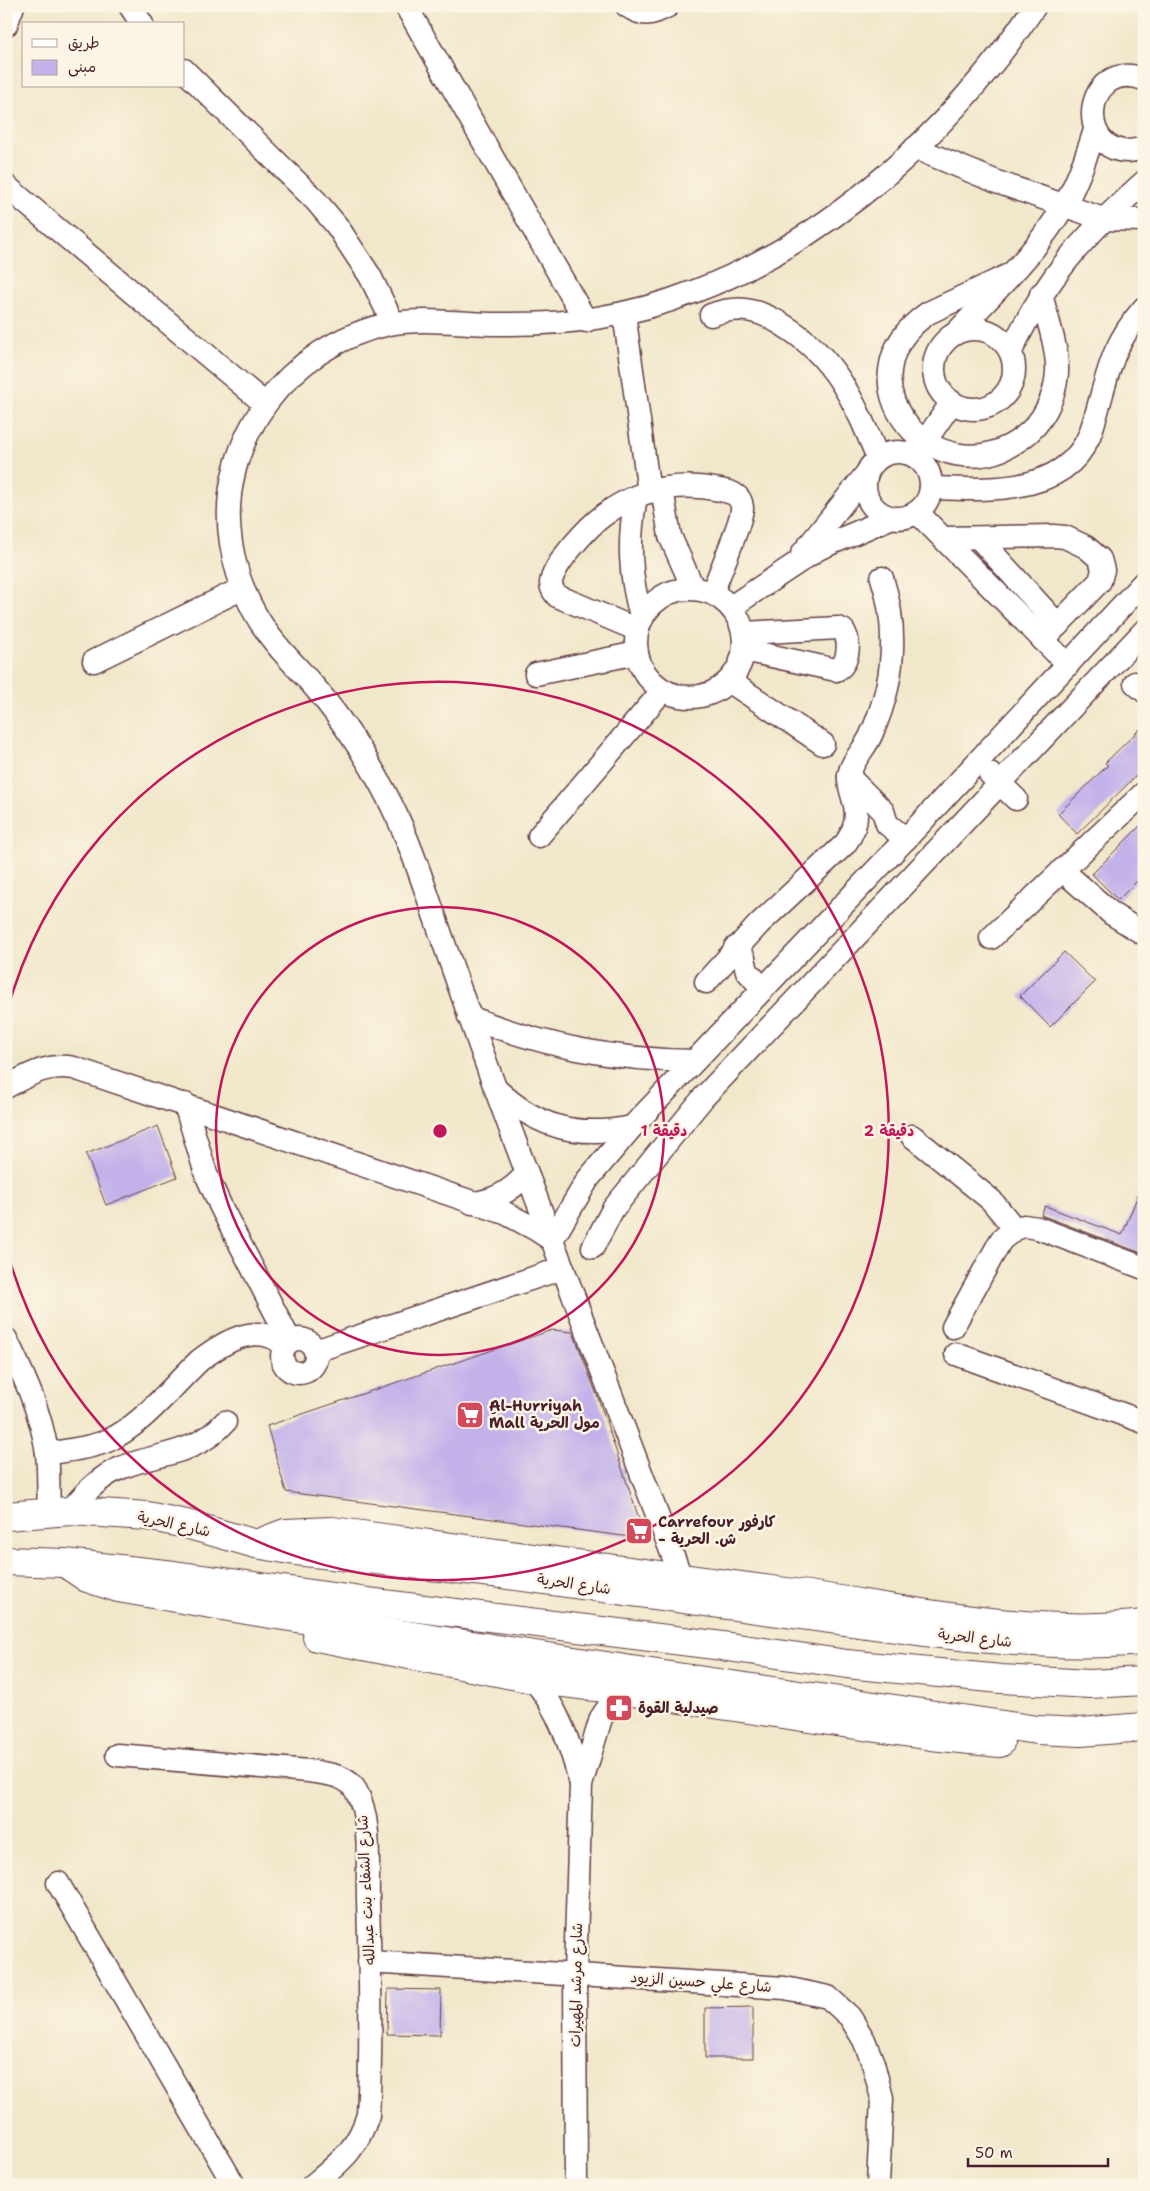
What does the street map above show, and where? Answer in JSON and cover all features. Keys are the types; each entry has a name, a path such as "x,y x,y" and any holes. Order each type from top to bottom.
{"main road":[{"name":"شارع الحرية","path":"6,1516 59,1511 147,1516 186,1524 256,1544 296,1551 493,1573 932,1634 1067,1645 1144,1641"},
{"path":"256,1544 285,1533 332,1531 681,1577 1004,1623 1083,1628 1144,1624"},
{"path":"6,1562 65,1563 174,1575 369,1602 715,1645 847,1664 1001,1679 1090,1684 1144,1680"},
{"path":"65,1563 87,1578 97,1582 258,1612 687,1678 1037,1730 1081,1732 1144,1727"},
{"path":"258,1612 284,1626 309,1636 533,1679 931,1736 990,1742 1069,1746 1105,1745 1144,1738"}],"street":[{"path":"6,25 13,6"},
{"path":"130,6 141,22"},
{"path":"406,6 586,321"},
{"path":"627,6 637,13 653,14 668,6"},
{"path":"681,1577 527,1173 469,1016 412,852 383,788 344,725 265,630 243,588 236,568 229,527 231,484 243,443 265,404 294,372 330,346 350,336 393,323 415,321 505,324 586,321 661,303 701,289 747,268 784,248 855,200 915,148 966,96 999,56 1035,6"},
{"path":"185,71 316,201 337,226 370,276 393,323"},
{"path":"1144,78 1123,76 1105,85 1094,101 1092,115 1095,130 1108,145 1126,152 1144,148"},
{"path":"957,332 978,328 988,330 998,335 1011,351 1014,361 1013,382 1001,399 982,408 972,409 952,402 938,386 934,366 941,346 957,332 1011,274 1044,234 1064,205 1082,168 1095,130"},
{"path":"915,148 998,182 1103,218 1144,220"},
{"path":"1011,351 1041,294 1070,254 1103,218 1144,182"},
{"path":"6,186 265,404"},
{"path":"731,607 795,563 842,538 890,518 899,518 917,512 929,497 931,488 928,470 920,449 904,424 892,399 889,371 898,344 916,321 928,313 1011,274"},
{"path":"795,563 873,465 896,452 920,449 963,455 984,454 1004,449 1016,442 1037,424 1051,399 1057,371 1056,357 1041,294"},
{"path":"711,315 726,310 742,308 758,312 796,333 814,347 831,365 844,384 859,413 873,465 865,491 868,500 881,514 890,518"},
{"path":"931,488 976,490 1025,486 1050,477 1071,462 1084,445 1093,427 1108,367 1115,350 1124,334 1144,308"},
{"path":"624,313 649,493 670,536 703,591"},
{"path":"920,449 952,402"},
{"path":"640,624 558,596 553,591 551,584 556,571 566,555 590,527 619,505 649,493 690,486 710,487 728,491 740,499 742,506 741,514 703,591"},
{"path":"640,624 651,606 663,596 682,589 703,591 731,607 741,624 744,642 736,672 729,681 709,694 697,697 680,696 663,690 646,674 637,653 640,624 630,565 631,519 649,493"},
{"path":"917,512 943,538 1050,632"},
{"path":"943,538 1054,536 1065,537 1086,547 1100,560 1103,570 1100,580 1050,632"},
{"path":"979,538 1050,632 1068,665"},
{"path":"706,982 740,953 851,837 856,816 849,777 850,769 870,738 878,719 889,680 892,620 882,578"},
{"path":"552,1240 588,1179 632,1127 978,762 1144,582"},
{"path":"94,661 243,588"},
{"path":"594,1246 613,1209 697,1105 1144,631"},
{"path":"536,674 637,653"},
{"path":"729,681 823,744"},
{"path":"539,836 663,690"},
{"path":"978,762 1016,799"},
{"path":"849,777 882,811 887,824 912,832"},
{"path":"991,938 1144,793"},
{"path":"1062,870 1112,914 1144,934"},
{"path":"740,953 747,971 769,982"},
{"path":"469,1016 510,1032 569,1049 634,1059 694,1061"},
{"path":"6,1087 40,1069 66,1066 185,1104 470,1203 505,1213 552,1240"},
{"path":"496,1089 529,1116 569,1130 590,1132 632,1127"},
{"path":"185,1104 194,1140 217,1199 287,1343"},
{"path":"912,1136 991,1200 1015,1228"},
{"path":"470,1203 482,1202 502,1195 527,1173"},
{"path":"953,1327 1001,1240 1015,1228 1024,1226 1038,1228 1144,1268"},
{"path":"315,1351 563,1268"},
{"path":"47,1454 94,1445 120,1434 134,1424 200,1360 216,1348 236,1338 252,1334 265,1334 287,1343 298,1339 305,1340 311,1344 315,1351 316,1358 313,1366 300,1373 292,1372 282,1361 282,1353 287,1343"},
{"path":"6,1339 36,1405 59,1511 112,1472 123,1467 191,1448 210,1437 225,1422"},
{"path":"956,1354 1144,1422"},
{"name":"شارع مرشد المهيرات","path":"533,1679 546,1694 562,1723 581,1785"},
{"name":"شارع مرشد المهيرات","path":"576,2185 575,1974 581,1785 601,1718 620,1690"},
{"name":"شارع الشفاء بنت عبدالله","path":"117,1755 309,1771 336,1776 347,1781 356,1790 366,1828 369,1962 368,2115 362,2134 352,2150 313,2185"},
{"path":"58,1883 234,2185"},
{"name":"شارع علي حسين الزيود","path":"369,1962 785,1988 828,1996 850,2017 864,2040 882,2098 878,2185"}],"building":[{"path":"1144,725 1144,768 1077,834 1058,814 1108,765 1105,763"},
{"path":"1144,822 1144,874 1118,900 1092,874"},
{"path":"1064,952 1095,982 1050,1027 1020,996"},
{"path":"158,1126 177,1177 106,1205 86,1154"},
{"path":"1143,1182 1144,1254 1041,1215 1045,1206 1122,1235"},
{"path":"552,1330 573,1332 598,1398 646,1539 286,1492 267,1426"},
{"path":"388,1989 441,1990 440,2035 387,2034"},
{"path":"753,2007 753,2058 705,2058 705,2008"}],"place":[{"name":"ِAl-Hurriyah Mall مول الحرية","path":"470,1415"},
{"name":"Carrefour كارفور - ش. الحرية","path":"639,1531"},
{"name":"صيدلية القوة","path":"619,1708"}]}
